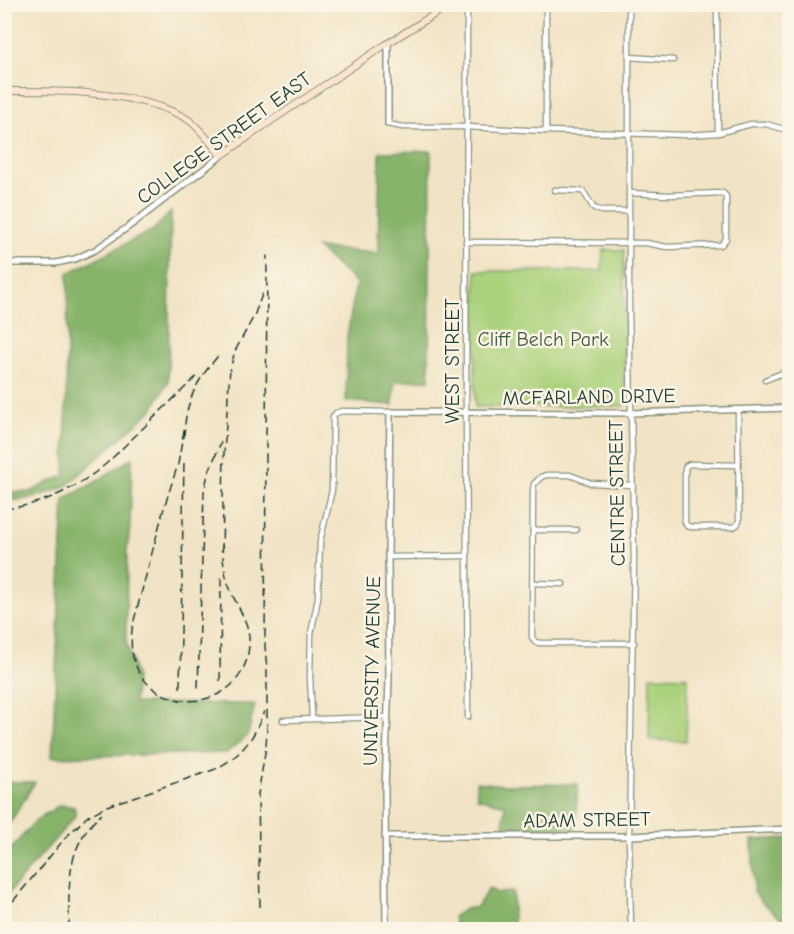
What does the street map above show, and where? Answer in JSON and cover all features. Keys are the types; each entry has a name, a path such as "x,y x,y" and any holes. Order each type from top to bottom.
{"main road":[{"name":"COLLEGE STREET EAST","path":"221,156 388,43 451,4"},
{"path":"4,91 76,91 123,97 151,104 173,111 189,121 221,156"}],"street":[{"name":"WEST STREET","path":"467,4 468,717"},
{"path":"546,4 546,131"},
{"name":"CENTRE STREET","path":"629,4 629,211 634,559 629,836 631,930"},
{"path":"717,4 718,133"},
{"path":"388,43 388,124 402,127 687,135 718,133 751,124 766,124 789,131"},
{"path":"629,57 674,60"},
{"name":"COLLEGE STREET EAST","path":"4,263 56,263 75,259 95,250 221,156"},
{"path":"555,190 583,191 593,207 602,211 629,211"},
{"path":"466,242 630,243 667,247 721,245 726,239 725,194 720,192 668,195 630,193"},
{"path":"765,380 789,370"},
{"name":"MCFARLAND DRIVE","path":"390,412 631,412 789,408"},
{"path":"738,410 739,521 733,527 687,526 685,522 686,466 690,464 738,465"},
{"path":"312,718 310,676 312,634 318,598 320,543 332,490 333,417 342,411 390,412"},
{"name":"UNIVERSITY AVENUE","path":"386,930 390,412"},
{"path":"633,485 591,483 570,475 546,475 534,484 532,637 535,642 540,643 633,643"},
{"path":"533,530 576,530"},
{"path":"388,557 467,556"},
{"path":"533,583 562,584"},
{"path":"283,720 387,717"},
{"name":"ADAM STREET","path":"385,836 629,836 789,829"}],"green space":[{"path":"431,151 429,380 395,381 393,405 346,401 347,337 356,283 317,248 378,253 380,152"},
{"path":"171,212 168,382 152,410 65,487 32,498 5,502 5,492 31,492 65,476 68,273 153,230"},
{"name":"Cliff Belch Park","path":"603,250 624,250 625,406 475,407 476,271 602,271"},
{"path":"132,458 130,528 127,550 126,641 136,676 134,703 255,704 248,735 226,753 52,757 64,499"},
{"path":"650,676 688,677 686,741 649,740"},
{"path":"4,782 35,782 5,831"},
{"path":"476,782 503,785 578,784 575,829 503,827 505,805 477,798"},
{"path":"60,805 74,807 76,815 5,897 5,856 36,820"},
{"path":"789,838 789,930 754,892 752,840"},
{"path":"489,888 497,893 513,892 513,929 457,929 453,917 465,909 477,907"}],"railway":[{"path":"260,907 258,794 267,729 265,646 267,255"},
{"path":"222,552 224,453 230,369 235,351 254,316 263,292"},
{"path":"184,438 189,403 193,393 219,355"},
{"path":"4,509 32,504 59,494 96,472 196,377"},
{"path":"184,430 178,464 133,624 133,655 143,678 160,693 182,700 205,699 226,689 242,671 249,645 248,629 227,581 222,545"},
{"path":"198,688 204,492 208,474 221,442"},
{"path":"180,688 184,462"},
{"path":"220,681 221,576"},
{"path":"4,912 66,837 88,816 107,806 223,765 239,753 251,739 264,711"},
{"path":"69,930 70,882 75,853 81,839 102,814"}]}
